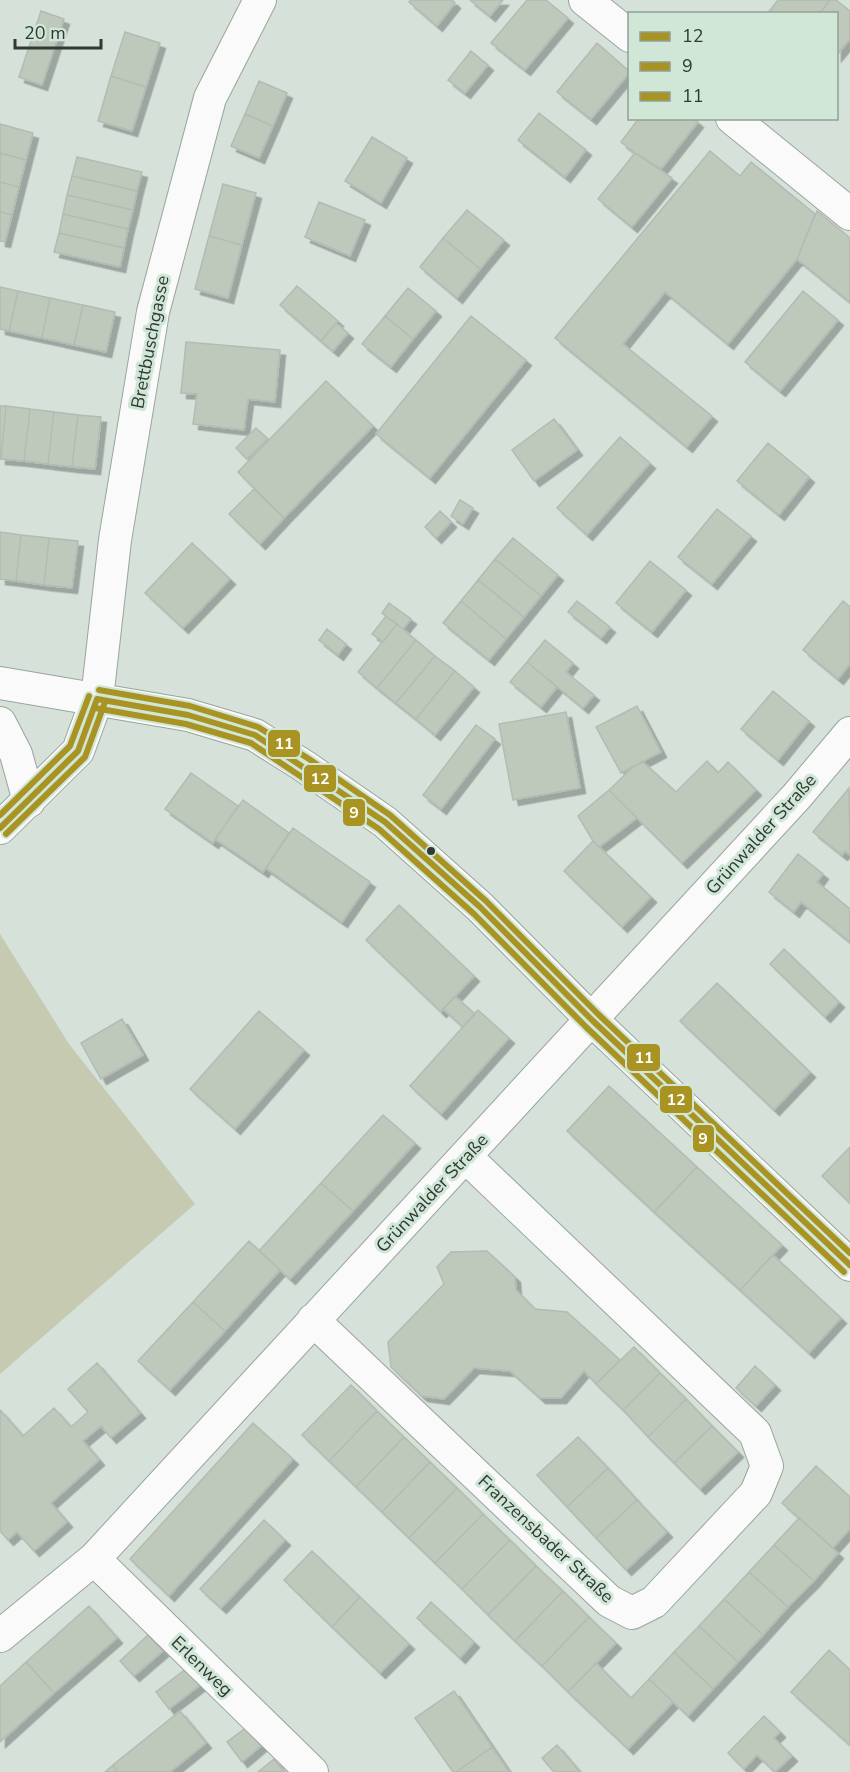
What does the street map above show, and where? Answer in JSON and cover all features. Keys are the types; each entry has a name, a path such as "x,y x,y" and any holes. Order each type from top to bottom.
{"street":[{"name":"Brettbuschgasse","path":"0,828 78,751 97,699 115,540 153,312 210,98 260,0"},
{"path":"585,0 628,34"},
{"path":"734,120 850,214"},
{"path":"0,683 188,715 255,735 304,766 385,822 480,907 592,1020 850,1265"},
{"path":"0,723 16,754 29,801"},
{"name":"Grünwalder Straße","path":"0,1636 94,1559 592,1020 797,796 850,734"},
{"name":"Franzensbader Straße","path":"313,1320 609,1601 632,1613 654,1602 756,1493 767,1466 755,1433 466,1157"},
{"name":"Erlenweg","path":"94,1559 312,1772"}],"green space":[{"path":"0,934 69,1044 195,1204 0,1374"}],"building":[{"path":"411,0 452,0 455,3 437,26 409,2"},
{"path":"470,0 503,0 490,16"},
{"path":"527,0 546,0 568,18 525,70 491,43"},
{"path":"778,0 830,0 821,12 769,12"},
{"path":"830,0 836,0 850,11 850,39 838,54 838,12 821,12"},
{"path":"41,11 64,19 42,85 19,77"},
{"path":"125,32 160,43 146,87 111,76"},
{"path":"597,43 628,70 628,74 591,119 557,92"},
{"path":"471,51 488,65 465,93 448,80"},
{"path":"111,76 146,87 132,131 98,121"},
{"path":"259,81 287,93 273,126 245,114"},
{"path":"539,113 586,150 565,177 518,140"},
{"path":"245,114 273,126 259,158 231,146"},
{"path":"638,120 696,120 698,122 661,169 621,142"},
{"path":"0,124 33,133 26,160 0,153"},
{"path":"372,137 407,158 381,203 345,181"},
{"path":"710,151 740,176 751,162 815,214 797,259 728,344 665,292 623,344 712,416 687,447 555,338"},
{"path":"0,153 26,160 19,187 0,182"},
{"path":"635,153 672,178 632,227 598,199"},
{"path":"77,157 142,172 137,191 72,176"},
{"path":"72,176 137,191 133,210 67,195"},
{"path":"0,182 19,187 12,215 0,212"},
{"path":"223,184 256,193 242,245 209,236"},
{"path":"67,195 133,210 128,229 63,214"},
{"path":"319,202 365,220 350,256 305,237"},
{"path":"467,210 504,240 480,269 443,238"},
{"path":"817,211 850,238 850,302 797,259"},
{"path":"0,212 12,215 5,242 0,241"},
{"path":"63,214 128,229 124,248 59,233"},
{"path":"59,233 124,248 120,267 54,252"},
{"path":"209,236 242,245 228,298 195,289"},
{"path":"443,238 480,269 457,298 420,267"},
{"path":"297,286 338,321 321,341 280,305"},
{"path":"0,287 18,291 9,331 0,329"},
{"path":"408,288 436,311 413,339 385,316"},
{"path":"18,291 50,298 42,338 9,331"},
{"path":"803,291 838,320 780,391 745,362"},
{"path":"50,298 83,305 74,345 42,338"},
{"path":"83,305 115,312 106,352 74,345"},
{"path":"385,316 413,339 391,367 362,344"},
{"path":"471,316 526,360 430,478 376,434"},
{"path":"336,323 348,333 333,351 321,341"},
{"path":"186,342 280,350 275,402 248,399 244,430 193,424 197,394 181,393"},
{"path":"326,381 373,426 284,518 238,472"},
{"path":"0,406 6,406 1,459 0,459"},
{"path":"6,406 30,409 24,461 1,459"},
{"path":"30,409 54,412 48,464 24,461"},
{"path":"54,412 78,415 72,467 48,464"},
{"path":"78,415 101,417 95,469 72,467"},
{"path":"554,419 577,450 534,481 512,450"},
{"path":"256,428 268,439 247,459 236,448"},
{"path":"620,437 650,463 587,535 557,508"},
{"path":"768,443 809,477 779,515 737,481"},
{"path":"254,489 284,518 260,544 229,514"},
{"path":"460,500 473,508 463,524 451,516"},
{"path":"717,509 751,536 712,584 678,557"},
{"path":"440,511 451,522 436,538 425,527"},
{"path":"0,532 21,535 16,581 0,579"},
{"path":"21,535 49,538 44,585 16,581"},
{"path":"49,538 78,541 72,588 44,585"},
{"path":"513,538 558,575 541,596 495,559"},
{"path":"192,543 230,579 183,628 145,593"},
{"path":"495,559 541,596 524,617 478,580"},
{"path":"650,561 686,590 652,632 616,603"},
{"path":"478,580 524,617 506,639 461,601"},
{"path":"461,601 506,639 489,660 443,623"},
{"path":"577,601 610,627 601,638 568,612"},
{"path":"843,601 850,607 850,664 838,679 803,650"},
{"path":"389,603 411,619 403,629 382,613"},
{"path":"386,616 397,624 383,642 372,634"},
{"path":"397,624 416,640 377,688 358,672"},
{"path":"327,629 346,644 338,655 319,640"},
{"path":"416,640 435,656 396,703 377,688"},
{"path":"545,640 573,663 566,672 594,695 583,708 527,662"},
{"path":"435,656 455,671 416,719 396,703"},
{"path":"527,662 557,687 541,707 510,682"},
{"path":"455,671 474,687 435,735 416,719"},
{"path":"773,691 809,721 778,760 741,729"},
{"path":"637,706 661,752 621,773 596,727"},
{"path":"566,712 580,788 513,800 499,724"},
{"path":"476,725 495,739 441,809 423,795"},
{"path":"707,761 718,773 728,762 756,790 682,863 609,790 633,767 643,762 676,792"},
{"path":"191,773 238,806 213,843 165,809"},
{"path":"849,788 850,855 845,851 842,855 813,832"},
{"path":"609,790 637,818 599,847 578,816"},
{"path":"243,800 289,833 263,872 215,839"},
{"path":"293,828 370,882 342,922 266,868"},
{"path":"593,841 651,897 622,927 564,871"},
{"path":"798,854 823,874 817,882 850,909 850,942 801,902 794,912 769,892"},
{"path":"399,905 474,976 441,1012 366,940"},
{"path":"784,949 839,1002 825,1017 770,964"},
{"path":"717,983 810,1072 774,1110 680,1021"},
{"path":"455,996 475,1014 463,1027 443,1009"},
{"path":"478,1010 509,1038 441,1114 410,1086"},
{"path":"259,1011 304,1050 235,1129 190,1089"},
{"path":"122,1019 143,1055 101,1079 81,1043"},
{"path":"609,1086 697,1167 654,1212 567,1131"},
{"path":"383,1115 415,1143 353,1211 321,1183"},
{"path":"850,1147 850,1203 822,1176"},
{"path":"697,1167 782,1245 740,1290 654,1212"},
{"path":"321,1183 353,1211 290,1279 259,1251"},
{"path":"249,1241 280,1270 225,1331 193,1302"},
{"path":"487,1251 515,1277 516,1290 535,1309 567,1312 620,1360 596,1384 584,1371 561,1398 540,1398 510,1371 474,1368 444,1399 422,1396 391,1367 388,1342 444,1284 437,1267 451,1252"},
{"path":"773,1255 841,1318 809,1353 740,1290"},
{"path":"193,1302 225,1331 170,1390 138,1361"},
{"path":"634,1347 660,1373 623,1410 596,1384"},
{"path":"97,1363 140,1413 111,1438 101,1426 83,1441 99,1460 51,1503 67,1522 34,1551 17,1532 8,1540 0,1531 0,1410 23,1436 54,1408 71,1427 88,1412 68,1389"},
{"path":"755,1366 775,1385 756,1406 736,1388"},
{"path":"660,1373 686,1399 648,1437 623,1410"},
{"path":"351,1385 377,1411 329,1461 302,1435"},
{"path":"686,1399 712,1426 674,1463 648,1437"},
{"path":"377,1411 404,1437 356,1487 329,1461"},
{"path":"253,1423 293,1459 169,1596 130,1559"},
{"path":"712,1426 738,1452 700,1489 674,1463"},
{"path":"404,1437 430,1462 382,1512 356,1487"},
{"path":"578,1437 608,1468 567,1507 537,1475"},
{"path":"430,1462 457,1488 409,1538 382,1512"},
{"path":"816,1466 850,1497 850,1529 833,1548 782,1503"},
{"path":"608,1468 637,1500 596,1538 567,1507"},
{"path":"457,1488 483,1514 435,1563 409,1538"},
{"path":"637,1500 667,1532 626,1570 596,1538"},
{"path":"483,1514 510,1540 462,1589 435,1563"},
{"path":"799,1518 838,1553 814,1581 774,1545"},
{"path":"264,1520 285,1540 221,1608 200,1589"},
{"path":"510,1540 536,1566 488,1615 462,1589"},
{"path":"774,1545 814,1581 788,1607 749,1572"},
{"path":"312,1551 360,1597 332,1627 284,1580"},
{"path":"536,1566 563,1591 515,1641 488,1615"},
{"path":"749,1572 788,1607 763,1635 724,1599"},
{"path":"563,1591 589,1617 542,1666 515,1641"},
{"path":"360,1597 409,1644 380,1673 332,1627"},
{"path":"724,1599 763,1635 738,1662 699,1626"},
{"path":"431,1602 474,1642 460,1658 417,1618"},
{"path":"89,1606 117,1638 54,1693 26,1662"},
{"path":"589,1617 616,1643 568,1692 542,1666"},
{"path":"699,1626 738,1662 713,1689 674,1652"},
{"path":"148,1635 163,1651 134,1676 120,1661"},
{"path":"829,1650 850,1670 850,1745 791,1692"},
{"path":"674,1652 713,1689 688,1716 649,1679"},
{"path":"26,1662 54,1693 0,1742 0,1686"},
{"path":"596,1663 631,1698 649,1679 673,1702 628,1749 568,1692"},
{"path":"187,1668 200,1685 169,1709 156,1692"},
{"path":"454,1691 492,1747 456,1772 453,1772 415,1718"},
{"path":"180,1711 206,1743 170,1772 118,1772 113,1765"},
{"path":"764,1716 780,1732 774,1738 792,1756 775,1772 757,1755 744,1769 728,1753"},
{"path":"247,1727 261,1746 242,1762 227,1742"},
{"path":"557,1745 580,1772 554,1772 542,1758"},
{"path":"492,1747 509,1772 456,1772"},
{"path":"274,1759 284,1772 258,1772"},
{"path":"113,1765 118,1772 105,1772"}],"transit line":[{"name":"11","path":"99,690 190,706 258,727 390,815 486,901 598,1014 850,1253"},
{"name":"11","path":"0,815 70,746 89,696"},
{"name":"12","path":"97,699 188,715 255,735 385,822 480,907 592,1020 850,1265"},
{"name":"12","path":"0,828 78,751 97,699"},
{"name":"9","path":"6,834 85,757 105,702"},
{"name":"9","path":"95,708 186,724 251,743 379,829 474,914 586,1027 844,1272"}]}
